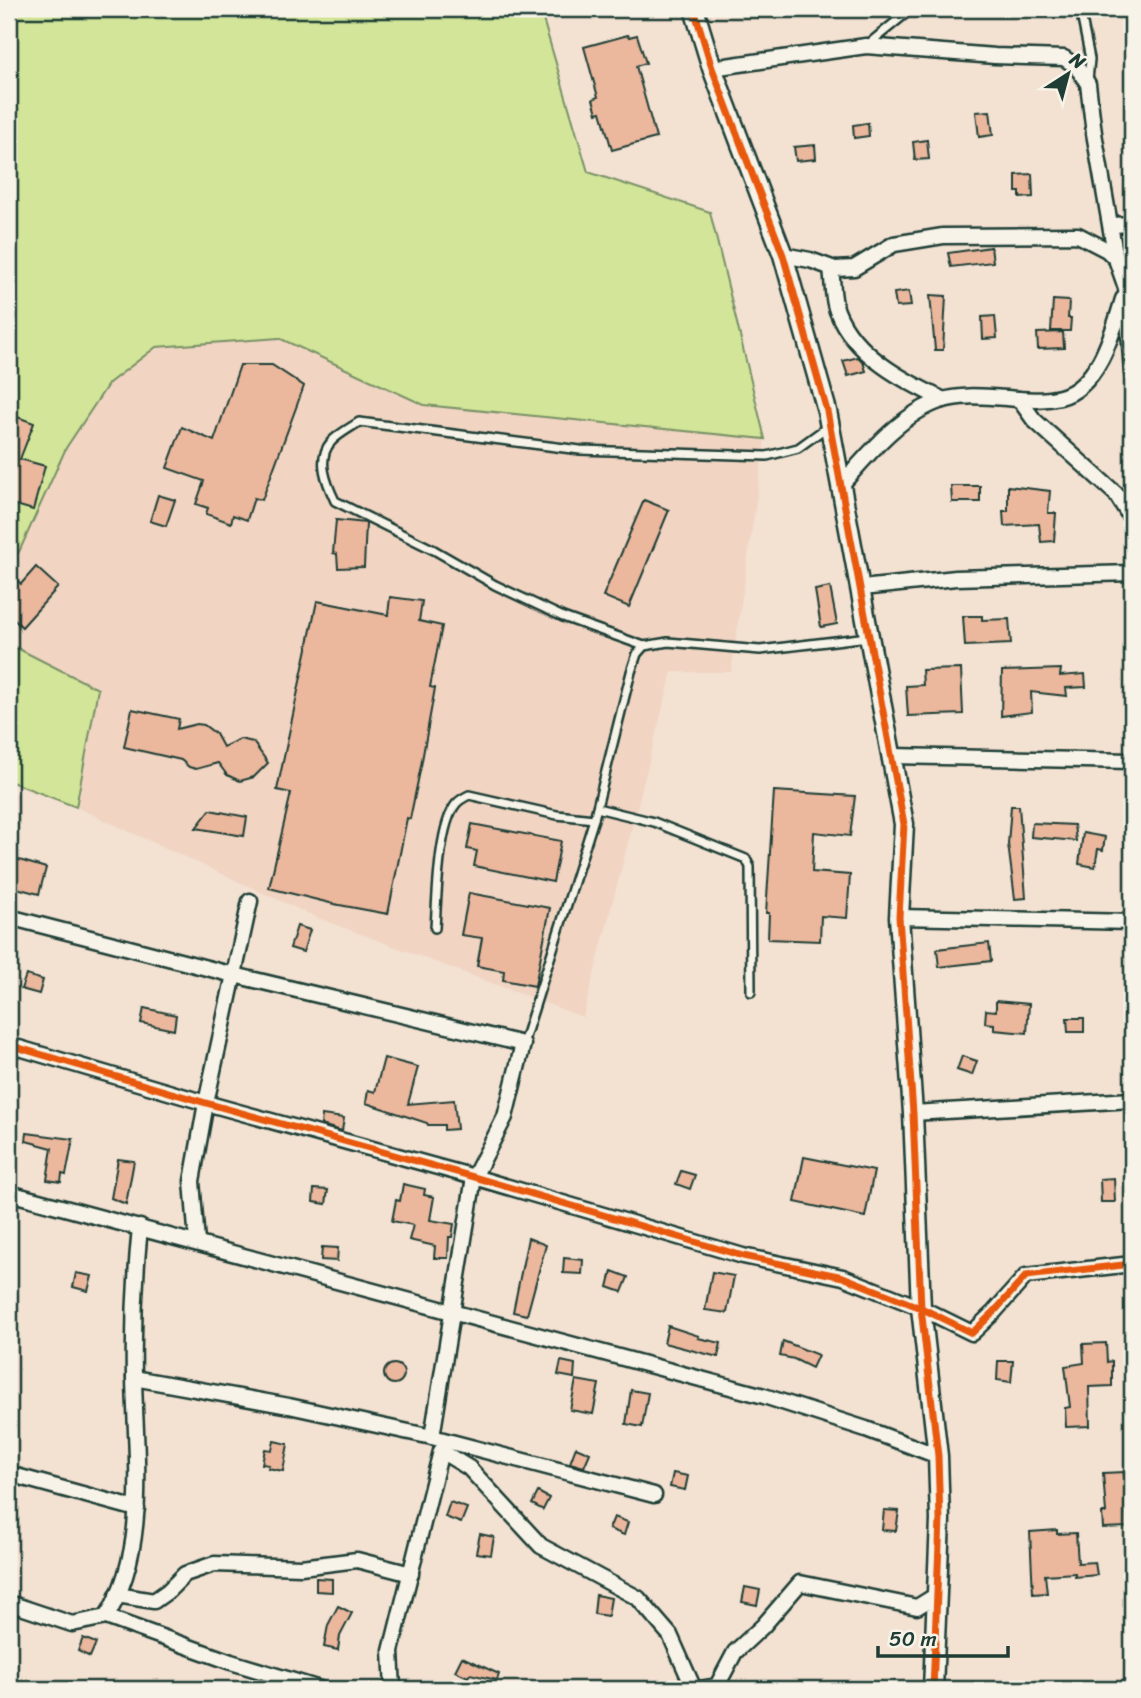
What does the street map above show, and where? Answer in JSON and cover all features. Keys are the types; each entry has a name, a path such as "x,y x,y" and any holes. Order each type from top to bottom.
{"street":[{"path":"694,9 712,68 783,255 830,424 904,824 899,917 913,1112 921,1308 938,1456 939,1594 933,1689"},
{"path":"712,68 866,46 1064,58 1077,67 1088,84 1116,259 1126,288 1132,373"},
{"path":"1111,225 1132,224"},
{"path":"783,255 810,260 831,268 854,268 894,244 943,236 1078,235 1107,250 1116,259"},
{"path":"831,268 836,309 849,334 885,367 944,400"},
{"path":"842,484 874,447 926,407 963,396 1019,399 1059,397 1074,391 1088,381 1112,337 1126,288"},
{"path":"1019,399 1034,420 1116,494 1132,520"},
{"path":"862,588 956,578 1132,573"},
{"path":"892,757 1132,761"},
{"path":"197,1242 192,1181 206,1103 250,901"},
{"path":"9,917 234,975 523,1044 505,1117 474,1177 432,1437"},
{"path":"899,917 1132,922"},
{"path":"9,1045 743,1256 843,1277 921,1308 972,1333 1026,1276 1132,1264"},
{"path":"913,1112 1132,1100"},
{"path":"9,1193 764,1396 938,1456"},
{"path":"106,1617 117,1595 128,1560 137,1509 133,1299 139,1227"},
{"path":"134,1378 289,1406 432,1437 654,1495"},
{"path":"393,1689 391,1651 441,1451 469,1468 541,1546 638,1598 670,1635 696,1689 717,1686 735,1652 763,1626 800,1583 917,1607 939,1594"},
{"path":"9,1474 137,1509"},
{"path":"117,1595 154,1601 185,1574 214,1564 301,1567 357,1560 411,1574"},
{"path":"9,1602 72,1624 106,1617 230,1662 320,1689"}],"lane":[{"path":"866,46 909,9"},
{"path":"1080,9 1090,59 1088,84"},
{"path":"830,424 798,448 767,456 580,450 359,422 331,442 326,453 324,475 335,501 434,550 495,585 563,617 644,646 668,642 760,650 869,637"},
{"path":"523,1044 594,819 631,672 637,654 644,646"},
{"path":"435,928 439,868 447,820 456,803 469,795 557,815 594,819"},
{"path":"597,808 654,822 746,859 750,867 751,992"}],"shaded area":[{"path":"279,338 425,405 765,439 731,672 672,672 583,1017 318,918 76,807 98,689 9,644 9,562 19,551 66,448 109,383 156,347"}],"green space":[{"path":"9,9 540,9 588,172 710,212 765,439 424,405 279,338 156,347 109,383 66,448 19,552 9,562"},
{"path":"9,644 98,689 76,807 9,781"}],"building":[{"path":"637,35 646,63 636,66 656,138 612,150 601,112 597,113 593,99 598,97 584,47"},
{"path":"990,111 993,135 979,137 976,112"},
{"path":"868,123 869,136 854,138 853,125"},
{"path":"927,140 929,159 915,160 913,142"},
{"path":"815,145 816,159 796,161 794,147"},
{"path":"1032,174 1033,197 1020,198 1020,192 1016,192 1016,175"},
{"path":"991,247 993,262 951,267 948,253"},
{"path":"909,291 911,306 896,307 894,293"},
{"path":"930,295 946,296 943,350 935,350"},
{"path":"1053,300 1069,301 1070,331 1051,331"},
{"path":"995,316 997,338 983,339 982,317"},
{"path":"1063,332 1064,348 1038,349 1037,333"},
{"path":"858,357 866,371 848,376 843,361"},
{"path":"240,365 272,365 304,386 262,500 254,498 247,520 233,515 231,523 206,514 208,508 196,504 204,481 167,468 182,427 214,441"},
{"path":"9,414 34,423 20,459 45,466 33,510 9,503"},
{"path":"951,486 980,486 980,502 952,502"},
{"path":"1008,486 1050,491 1048,513 1056,513 1054,541 1041,542 1039,524 1004,526 1003,511 1008,511"},
{"path":"158,495 175,500 166,526 150,521"},
{"path":"644,500 669,510 629,607 603,596"},
{"path":"336,520 366,523 364,567 338,568 337,554 333,553"},
{"path":"36,567 58,587 22,627 9,615 9,589 17,580 21,584"},
{"path":"830,587 837,624 821,627 815,590"},
{"path":"390,597 422,601 419,621 442,626 430,687 435,688 421,766 410,819 407,818 388,914 269,888 291,793 277,790 317,601 388,615"},
{"path":"963,616 982,616 982,620 1009,619 1011,644 965,646"},
{"path":"961,669 963,714 908,716 906,686 923,685 922,670"},
{"path":"1061,669 1060,676 1085,674 1086,687 1066,688 1067,696 1031,692 1032,712 1001,716 1002,671"},
{"path":"132,709 179,719 177,729 204,725 216,734 223,747 240,739 253,742 268,763 254,777 240,781 227,775 218,763 196,769 181,760 124,747"},
{"path":"774,791 855,796 850,836 814,832 812,872 850,875 847,918 821,916 820,941 768,939 769,913 766,913"},
{"path":"1011,806 1019,806 1026,898 1015,899 1008,844"},
{"path":"210,810 247,817 244,836 196,828"},
{"path":"1032,823 1074,825 1076,841 1031,837"},
{"path":"472,824 561,841 553,882 474,866 477,851 467,849"},
{"path":"1083,833 1105,837 1103,850 1098,849 1095,867 1079,864"},
{"path":"9,857 46,868 39,894 9,886"},
{"path":"469,893 550,908 535,986 503,980 504,971 477,966 482,938 461,935"},
{"path":"297,926 310,930 303,952 290,948"},
{"path":"989,943 991,961 939,967 937,949"},
{"path":"26,975 43,980 39,994 21,989"},
{"path":"996,1001 1029,1004 1027,1033 994,1030 994,1024 985,1023 986,1010 996,1011"},
{"path":"144,1008 176,1015 174,1030 141,1023"},
{"path":"1067,1018 1084,1018 1084,1032 1068,1032"},
{"path":"962,1056 977,1061 972,1075 957,1070"},
{"path":"384,1058 418,1067 408,1104 454,1100 457,1129 444,1130 444,1125 428,1125 366,1103 368,1090 375,1092"},
{"path":"322,1115 344,1118 342,1131 321,1125"},
{"path":"27,1133 73,1139 66,1175 62,1174 61,1182 47,1180 52,1148 26,1141"},
{"path":"804,1157 874,1171 865,1217 795,1202"},
{"path":"118,1159 134,1161 126,1204 111,1198"},
{"path":"681,1171 695,1175 690,1189 676,1184"},
{"path":"1114,1178 1115,1202 1101,1202 1100,1179"},
{"path":"403,1184 425,1189 424,1195 434,1197 430,1220 454,1224 452,1237 449,1237 448,1258 434,1258 435,1246 409,1240 413,1225 392,1221 396,1200 400,1201"},
{"path":"314,1189 328,1190 326,1204 313,1202"},
{"path":"528,1238 546,1245 527,1315 513,1312"},
{"path":"322,1247 338,1248 337,1261 321,1260"},
{"path":"564,1258 583,1260 582,1274 563,1273"},
{"path":"612,1271 628,1277 622,1292 608,1287"},
{"path":"712,1272 734,1276 727,1313 705,1310"},
{"path":"76,1273 92,1276 88,1291 73,1287"},
{"path":"668,1326 699,1336 698,1338 721,1343 718,1357 664,1343"},
{"path":"783,1341 818,1355 812,1368 794,1359 780,1356"},
{"path":"1106,1343 1107,1362 1112,1361 1112,1386 1089,1387 1090,1426 1066,1427 1065,1408 1070,1407 1065,1366 1084,1363 1083,1344"},
{"path":"561,1361 575,1364 574,1378 558,1375"},
{"path":"998,1361 1013,1361 1011,1382 997,1380"},
{"path":"394,1364 401,1367 404,1374 401,1381 394,1384 387,1381 384,1374 387,1367"},
{"path":"576,1380 599,1384 593,1414 570,1410"},
{"path":"631,1390 648,1393 642,1427 626,1424"},
{"path":"274,1441 288,1444 283,1471 262,1464 265,1449 272,1450"},
{"path":"576,1447 590,1453 584,1467 570,1463"},
{"path":"1124,1472 1127,1527 1103,1528 1102,1513 1106,1513 1103,1473"},
{"path":"673,1473 688,1476 685,1490 670,1487"},
{"path":"538,1492 549,1498 543,1510 532,1504"},
{"path":"450,1502 467,1508 461,1523 445,1517"},
{"path":"884,1510 899,1511 896,1531 882,1530"},
{"path":"614,1517 628,1522 624,1535 609,1529"},
{"path":"1057,1530 1057,1534 1076,1533 1078,1563 1095,1562 1097,1575 1045,1575 1047,1593 1033,1594 1030,1532"},
{"path":"480,1534 494,1537 491,1555 476,1553"},
{"path":"316,1578 332,1579 332,1592 316,1591"},
{"path":"745,1587 760,1590 757,1605 742,1602"},
{"path":"596,1595 611,1598 608,1616 594,1614"},
{"path":"338,1606 352,1613 340,1636 338,1650 324,1647 328,1625"},
{"path":"83,1638 96,1643 90,1657 78,1651"},
{"path":"462,1657 499,1674 497,1680 470,1674 468,1677 455,1671"}],"cycle path":[{"path":"694,9 712,68 783,255 827,411 904,824 899,917 913,1113 921,1308 938,1456 940,1520 933,1689"},
{"path":"9,1045 743,1256 843,1277 921,1308 972,1333 1026,1276 1132,1264"}]}
